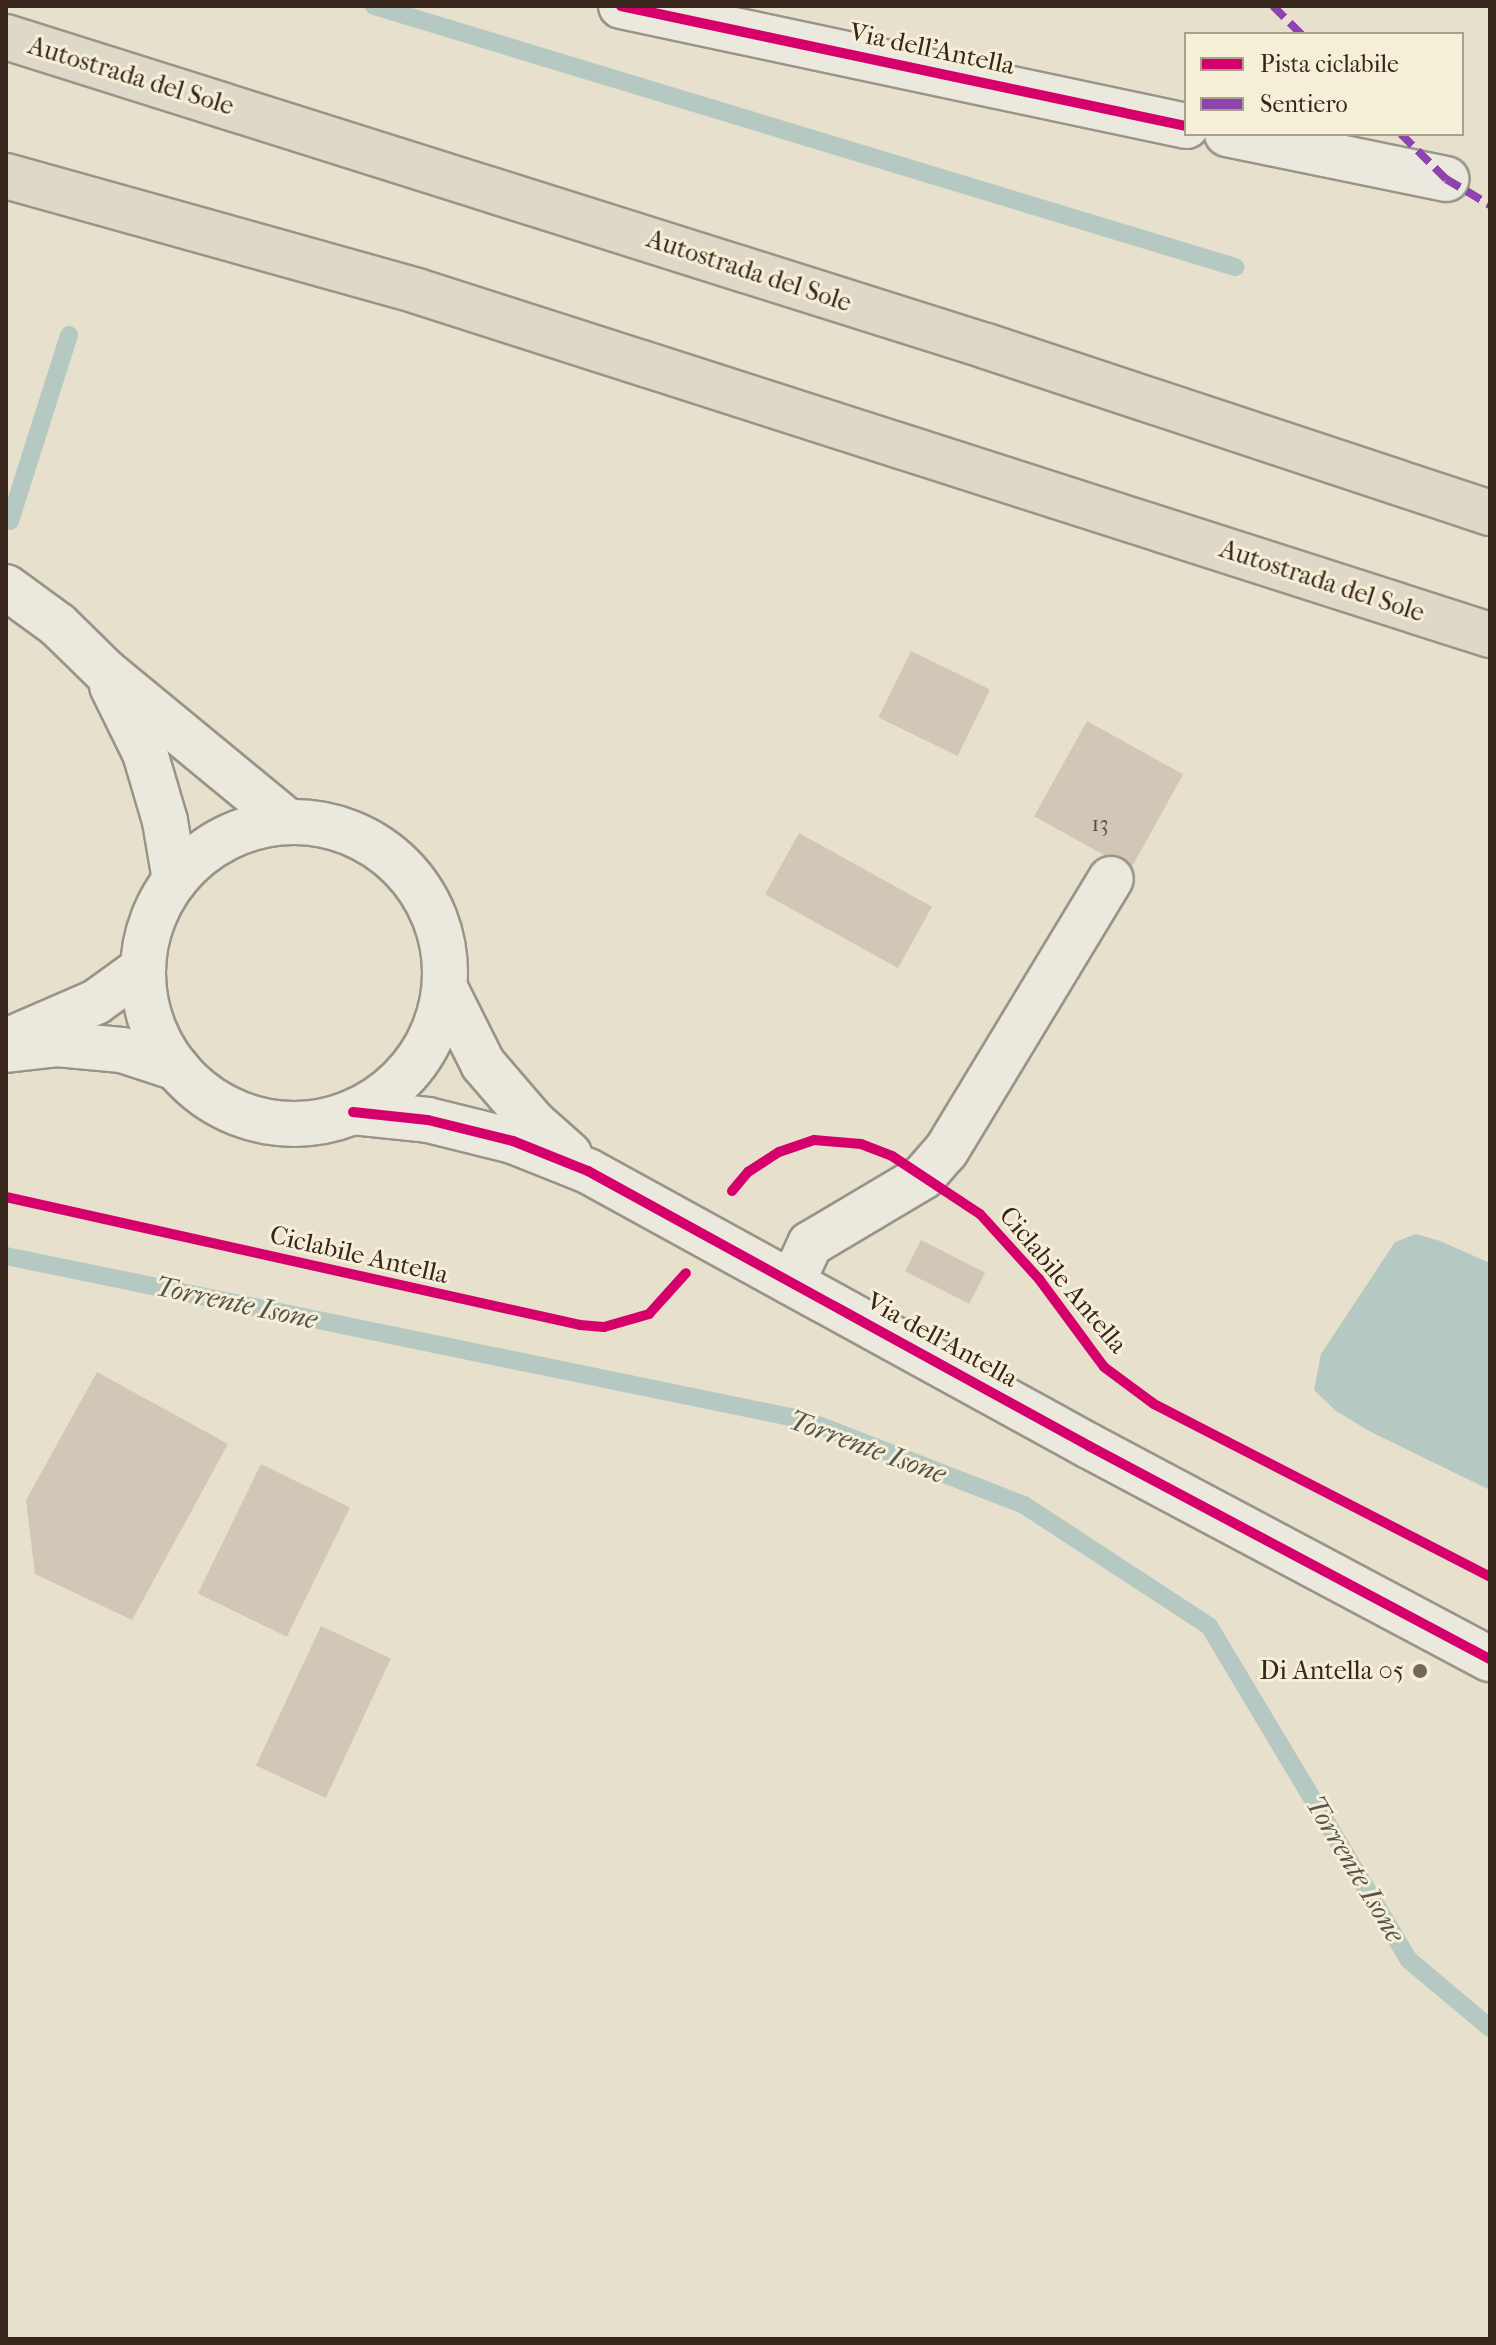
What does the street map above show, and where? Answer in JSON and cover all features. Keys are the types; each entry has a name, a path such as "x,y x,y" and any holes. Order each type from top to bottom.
{"highway":[{"name":"Autostrada del Sole","path":"6,37 971,341 1490,513"},
{"name":"Autostrada del Sole","path":"6,176 417,291 1490,635"}],"street":[{"name":"Via dell'Antella","path":"621,6 1184,126"},
{"path":"1237,136 1446,179"},
{"path":"6,587 58,625 106,672 287,821"},
{"path":"106,672 145,753 165,821 175,880"},
{"name":"Via dell'Antella","path":"287,821 331,825 371,842 404,870 430,904 443,945 445,988 436,1027 416,1063 388,1091 353,1112 316,1123 277,1123 239,1113 217,1102 177,1068 157,1039 146,1005 142,969 147,937 157,907 175,880 206,850 244,830 287,821"},
{"path":"792,1283 810,1244 923,1177 946,1151 1111,879"},
{"path":"6,1041 96,1002 142,969"},
{"name":"Via dell'Antella","path":"445,988 483,1064 534,1123 588,1171"},
{"name":"Via dell'Antella","path":"6,1050 57,1044 122,1050 177,1068"},
{"name":"Via dell'Antella","path":"353,1112 428,1120 513,1141 588,1171 1490,1659"}],"shaded area":[{"path":"1416,1234 1490,1263 1490,1490 1371,1432 1336,1411 1314,1390 1321,1354 1395,1242"}],"building":[{"path":"911,651 990,690 958,756 879,718"},
{"path":"1087,721 1183,774 1130,870 1034,816"},
{"path":"799,833 932,907 898,968 765,894"},
{"path":"921,1240 985,1273 969,1304 905,1271"},
{"path":"97,1372 228,1444 132,1620 35,1574 26,1500"},
{"path":"261,1464 350,1507 287,1637 198,1593"},
{"path":"321,1626 391,1659 326,1798 256,1766"}],"waterway":[{"path":"374,6 1235,267"},
{"path":"10,521 69,335"},
{"name":"Torrente Isone","path":"6,1256 805,1420 1024,1505 1209,1626 1409,1960 1490,2028"}],"marked path":[{"path":"1273,6 1299,32"},
{"path":"1403,136 1446,179 1490,205"}],"cycle path":[{"path":"621,6 1184,126"},
{"path":"353,1112 428,1120 513,1141 588,1171 1089,1446 1490,1659"},
{"name":"Ciclabile Antella","path":"732,1191 748,1172 779,1152 814,1140 861,1144 892,1156 980,1214 1039,1279 1104,1367 1154,1404 1490,1577"},
{"name":"Ciclabile Antella","path":"6,1197 580,1325 604,1327 649,1314 686,1273"}],"place":[{"name":"Di Antella 05","path":"1420,1671"}]}
